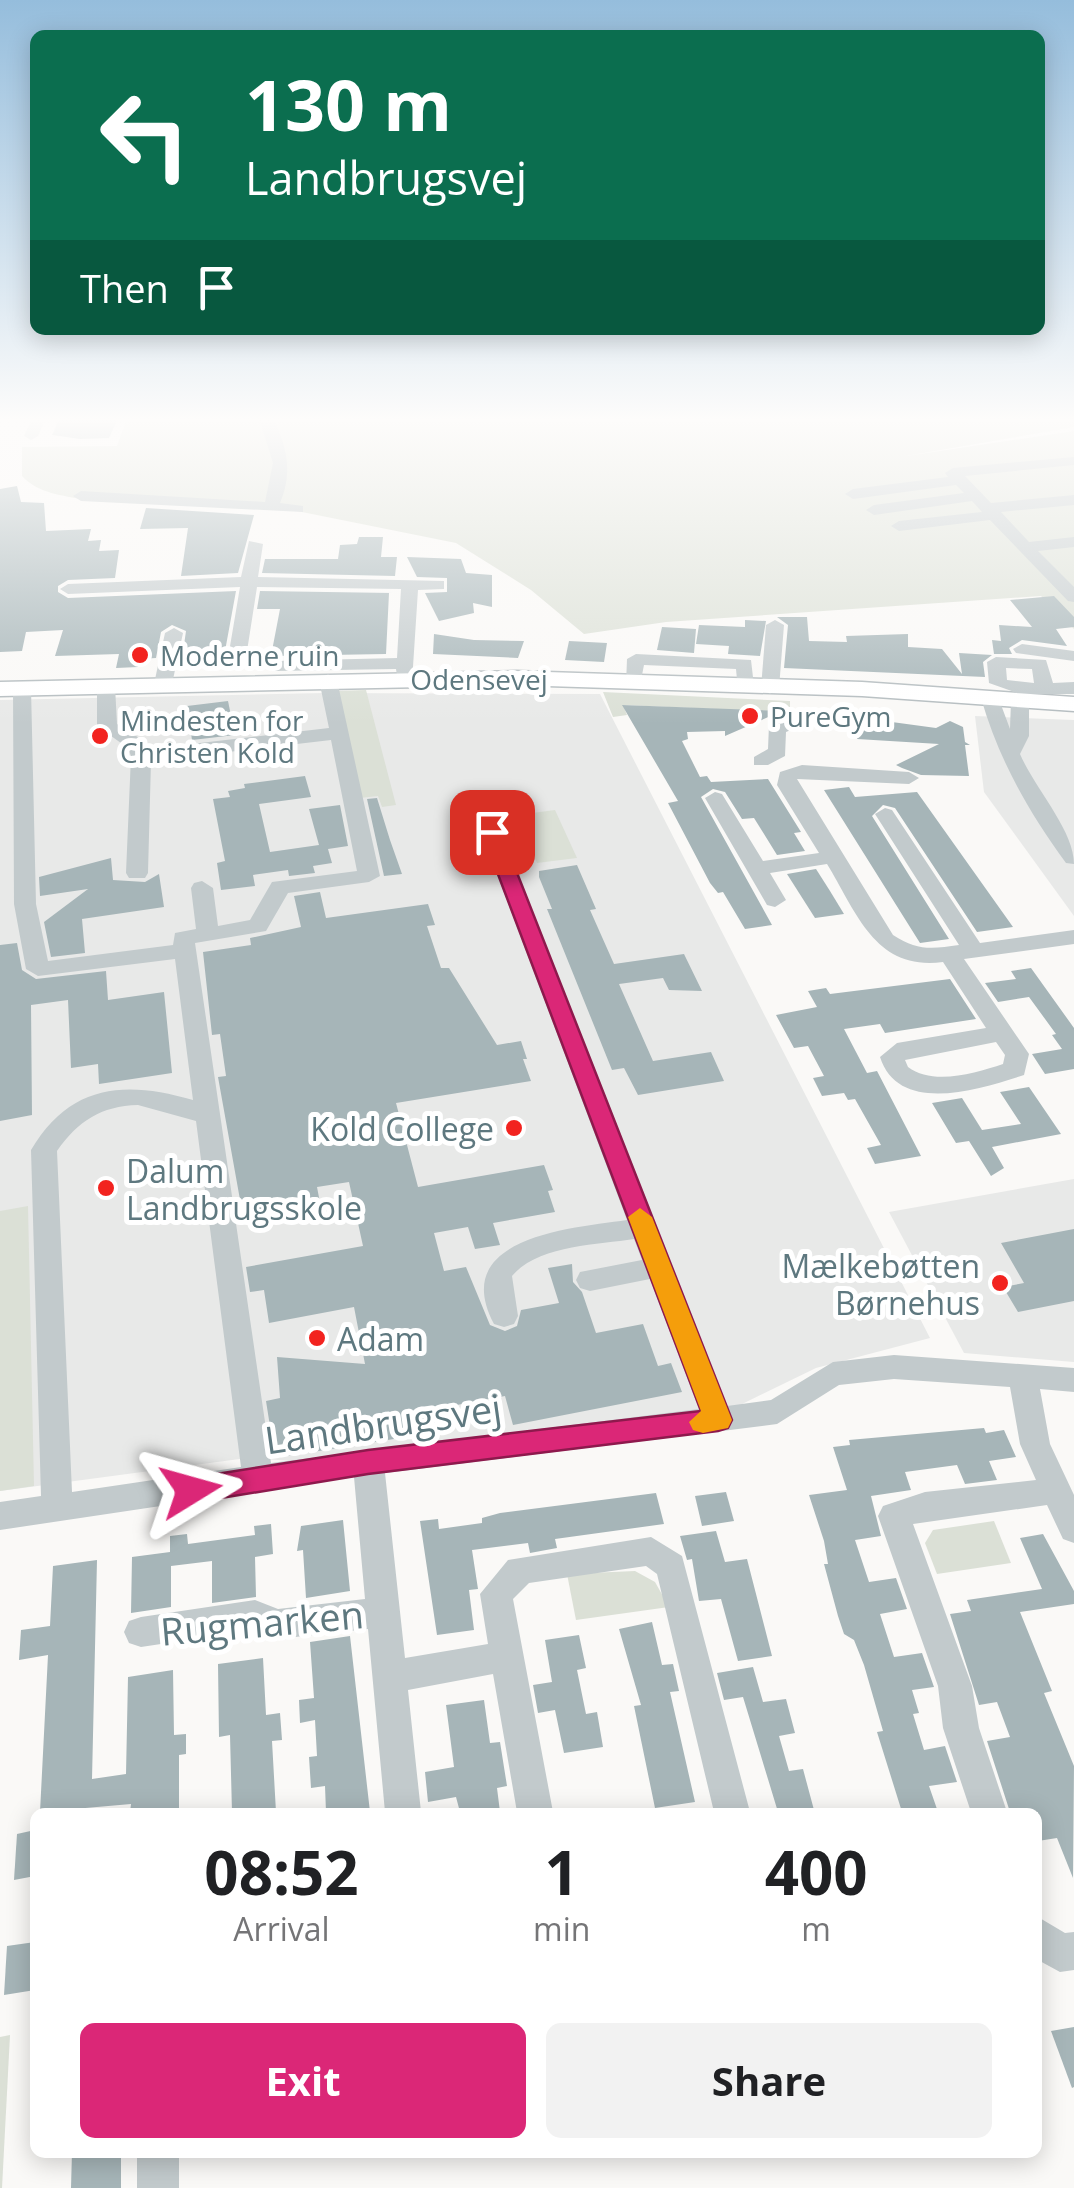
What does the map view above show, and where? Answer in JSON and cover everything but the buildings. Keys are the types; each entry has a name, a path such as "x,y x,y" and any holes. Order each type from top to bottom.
{"main road":[{"name":"Odensevej","path":"11,688 328,680 406,671 1074,704"},
{"name":"Odensevej","path":"1007,701 1074,712"}],"street":[{"path":"236,664 255,542 263,520"},
{"path":"899,526 925,520"},
{"path":"1000,520 1072,592"},
{"path":"1026,547 1074,542"},
{"path":"68,589 207,582 438,585"},
{"path":"272,666 406,671 410,585"},
{"path":"775,625 782,688"},
{"path":"163,684 174,633"},
{"path":"705,662 708,636"},
{"path":"1022,650 1074,656"},
{"path":"634,681 636,659 705,662 745,664 745,686"},
{"path":"1042,679 1040,664 996,662 998,682 1019,736 1012,752 1029,800 1074,858"},
{"path":"1007,701 1042,679 1074,674"},
{"path":"1042,679 1074,688"},
{"path":"258,1482 183,938 258,926 280,887 369,876 328,680"},
{"path":"106,686 107,726 137,745 141,756 137,872"},
{"path":"11,688 25,904 38,970 185,951"},
{"path":"793,725 776,729 778,752 756,764 787,776 802,771 909,778"},
{"path":"141,756 338,734"},
{"path":"787,776 787,785 885,940 904,953 962,953 1074,936"},
{"path":"715,798 775,900"},
{"path":"482,810 718,1420"},
{"path":"885,814 1002,1033"},
{"path":"756,869 833,857"},
{"path":"202,888 208,935"},
{"path":"57,1509 44,1150 72,1116 110,1098 168,1098 206,1115"},
{"path":"504,1316 498,1276 506,1260 528,1250 644,1228"},
{"path":"590,1280 660,1268"},
{"name":"Landbrugsvej","path":"0,1516 258,1482 368,1462 777,1412 833,1374 894,1367 1074,1380"},
{"path":"1024,1377 1035,1444 1074,1529"},
{"name":"Rugmarken","path":"368,1462 402,1808"},
{"path":"989,1808 961,1728 954,1686 894,1516 925,1506 1053,1490"},
{"path":"534,1808 496,1594 520,1570 651,1551 671,1566 731,1808"},
{"name":"Rugmarken","path":"141,1632 255,1615 277,1624 384,1612"},
{"name":"Rugmarken","path":"389,1677 508,1656"},
{"path":"1042,1939 1060,1953 1074,1951"},
{"path":"158,2158 158,2188"}],"shaded area":[{"path":"342,520 1074,520 1074,629 1041,596 666,622 584,634 531,590 456,543"},
{"path":"366,690 396,805 382,807 378,796 360,798 334,691"},
{"path":"603,692 790,701 790,712 623,705 627,715 613,717"},
{"name":"Kold College","path":"324,693 600,694 930,1338 816,1368 738,1406 294,1461 247,1458 0,1491 0,700"},
{"path":"975,716 1074,720 1074,916 984,792"},
{"path":"555,810 577,858 537,863 517,815"},
{"name":"Mælkebøtten Børnehus","path":"1074,1179 1074,1362 964,1353 889,1212"},
{"path":"28,1206 34,1486 0,1491 0,1211"},
{"path":"994,1521 1011,1563 937,1574 925,1543 933,1530"},
{"path":"635,1571 655,1582 669,1607 576,1620 567,1574"},
{"path":"10,2035 2,2188 0,2188 0,2037"}],"slow traffic":[{"path":"640,1217 718,1420 703,1422"}],"place":[{"name":"Moderne ruin","path":"140,655"},
{"name":"PureGym","path":"750,716"},
{"name":"Mindesten for Christen Kold","path":"100,736"},
{"name":"Kold College","path":"514,1128"},
{"name":"Dalum Landbrugsskole","path":"106,1188"},
{"name":"Mælkebøtten Børnehus","path":"1000,1283"},
{"name":"Adam","path":"317,1338"}],"route":[{"path":"191,1490 368,1462 718,1420 492,832"}]}
